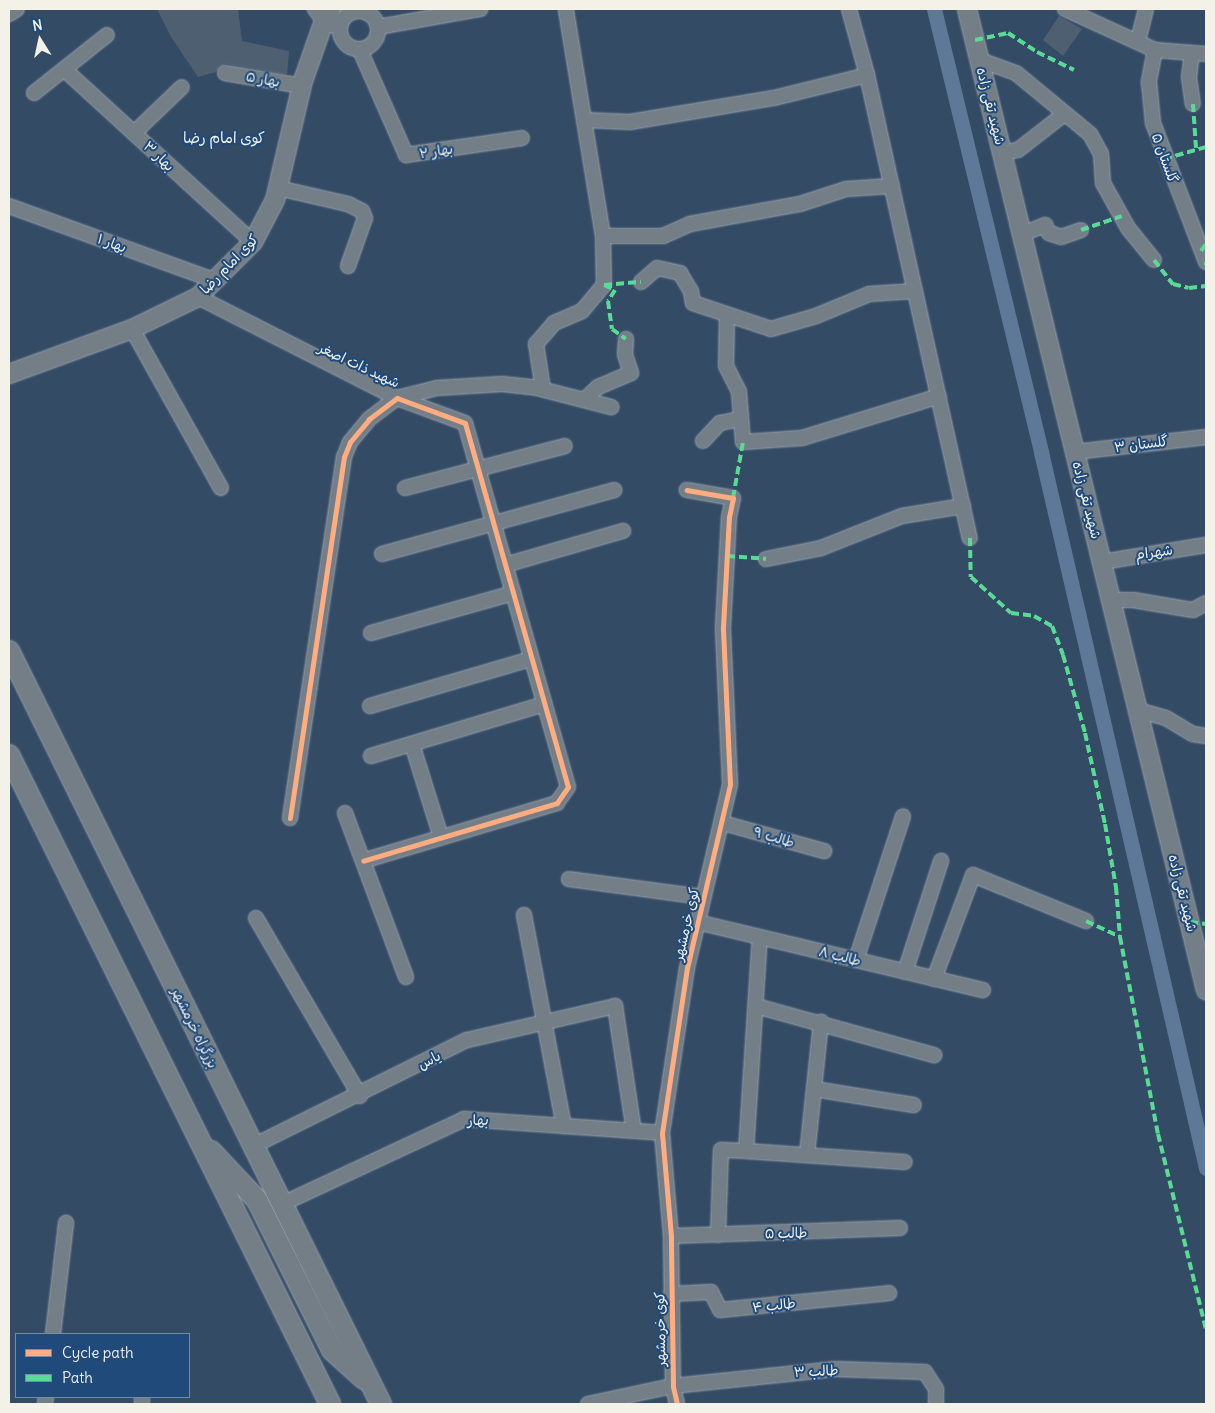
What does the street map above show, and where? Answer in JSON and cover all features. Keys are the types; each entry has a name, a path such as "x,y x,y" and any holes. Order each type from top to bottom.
{"highway":[{"name":"بزرگراه خرمشهر","path":"9,651 381,1404"},
{"path":"9,756 330,1404"},
{"path":"197,1136 256,1200 332,1350 372,1385"},
{"path":"268,1280 310,1260"}],"main road":[{"name":"شهید تقی زاده","path":"967,9 1206,990"},
{"name":"کوی امام رضا","path":"9,374 132,330 198,297 253,242 262,229 278,188 302,86 328,17"}],"street":[{"path":"9,14 17,9"},
{"path":"378,27 480,9"},
{"path":"543,389 536,344 554,323 582,311 604,285 603,236 566,9"},
{"path":"849,9 867,75 970,538"},
{"path":"1065,9 1155,50 1206,54"},
{"path":"1138,41 1146,9"},
{"path":"354,12 364,12 374,17 378,27 374,42 360,50 349,47 328,17 344,18 354,12"},
{"path":"34,93 107,35"},
{"name":"بهار ۲","path":"360,50 406,155 522,138"},
{"name":"گلستان ۵","path":"1155,50 1149,82 1152,123 1206,262"},
{"path":"1192,53 1189,77 1193,104"},
{"path":"980,60 1016,73 1052,101 1063,115 1090,134 1101,154 1103,183 1128,228 1154,260"},
{"name":"بهار ۳","path":"65,70 253,242"},
{"name":"بهار ۵","path":"225,72 302,86"},
{"path":"584,120 630,122 774,98 867,75"},
{"path":"134,134 182,87"},
{"path":"1002,153 1018,150 1063,115"},
{"path":"603,236 663,236 690,224 800,204 846,189 892,186"},
{"path":"278,188 348,204 362,211 365,218 348,266"},
{"name":"بهار ۱","path":"9,206 216,281"},
{"path":"1022,234 1045,224 1049,233 1061,237 1081,230"},
{"path":"641,282 657,268 680,273 691,291 693,303 771,329 816,316 869,294 915,291"},
{"name":"شهید ذات اصغر","path":"198,297 397,398 418,391 458,386 502,384 543,389 611,407"},
{"path":"727,315 726,366 739,392 744,442 802,438 939,396"},
{"path":"132,330 221,488"},
{"path":"584,400 598,387 631,373 625,354 626,339"},
{"path":"290,818 344,457 350,442 370,419 397,398 465,423 568,787 557,803 363,861"},
{"path":"703,441 720,423 742,419"},
{"name":"گلستان ۳","path":"1075,452 1206,437"},
{"path":"406,488 565,446"},
{"path":"382,554 614,490"},
{"name":"کوی خرمشهر","path":"677,1404 673,1386 671,1236 662,1133 687,968 703,897 723,823 730,784 723,627 729,517 733,498 687,490"},
{"path":"766,559 821,548 902,516 963,506"},
{"path":"505,565 623,531"},
{"name":"شهرام","path":"1102,562 1206,545"},
{"path":"371,633 513,593"},
{"path":"1111,600 1133,600 1193,610 1206,603"},
{"path":"370,706 531,659"},
{"path":"370,756 544,704"},
{"path":"1138,710 1166,718 1192,734 1206,736"},
{"path":"412,744 442,837"},
{"path":"345,813 406,977"},
{"path":"856,960 903,816"},
{"name":"طالب ۹","path":"723,823 824,851"},
{"path":"905,972 941,861"},
{"path":"934,979 973,875 1086,921"},
{"path":"569,879 703,897"},
{"path":"524,915 564,1126"},
{"path":"256,918 360,1096"},
{"name":"طالب ۸","path":"697,922 983,990"},
{"path":"746,1151 760,937"},
{"name":"یاس","path":"253,1146 360,1096 467,1040 615,1006 634,1131"},
{"path":"756,1006 821,1022 934,1055"},
{"path":"806,1155 821,1022"},
{"path":"814,1089 914,1105"},
{"name":"بهار","path":"282,1204 464,1119 662,1133"},
{"path":"718,1235 721,1150 905,1162"},
{"path":"53,1333 66,1223"},
{"name":"طالب ۵","path":"671,1236 900,1228"},
{"name":"طالب ۴","path":"671,1294 710,1292 720,1310 889,1293"},
{"name":"طالب ۳","path":"673,1386 812,1370 925,1372 936,1389 936,1404"},
{"path":"588,1404 673,1386"}],"building":[{"path":"157,9 238,9 242,41 289,51 287,75 226,64 219,67 216,72 198,77 171,37"},
{"path":"1059,16 1082,29 1063,56 1043,40"}],"waterway":[{"path":"934,9 1041,452 1206,1168"}],"marked path":[{"path":"975,40 1008,33 1037,52 1074,70"},
{"path":"1193,104 1196,148"},
{"path":"1164,159 1206,147"},
{"path":"1081,230 1122,216"},
{"path":"1201,251 1206,244"},
{"path":"1154,260 1173,284 1189,288 1206,286"},
{"path":"604,285 641,282"},
{"path":"604,285 615,290 608,301 612,329 626,339"},
{"path":"733,498 743,442"},
{"path":"970,538 971,577 1011,613 1034,616 1052,626 1063,655 1085,733 1105,824 1116,887 1120,937"},
{"path":"727,556 766,559"},
{"path":"1086,921 1120,937 1158,1134 1206,1329"},
{"path":"1190,922 1206,924"}],"cycle path":[{"path":"290,818 344,457 350,442 369,419 397,398 465,423 568,787 557,803 363,861"},
{"path":"677,1404 673,1386 671,1236 662,1133 687,968 730,784 723,627 729,517 733,498 687,490"}],"district":[{"name":"کوی امام رضا","path":"224,138"}]}
